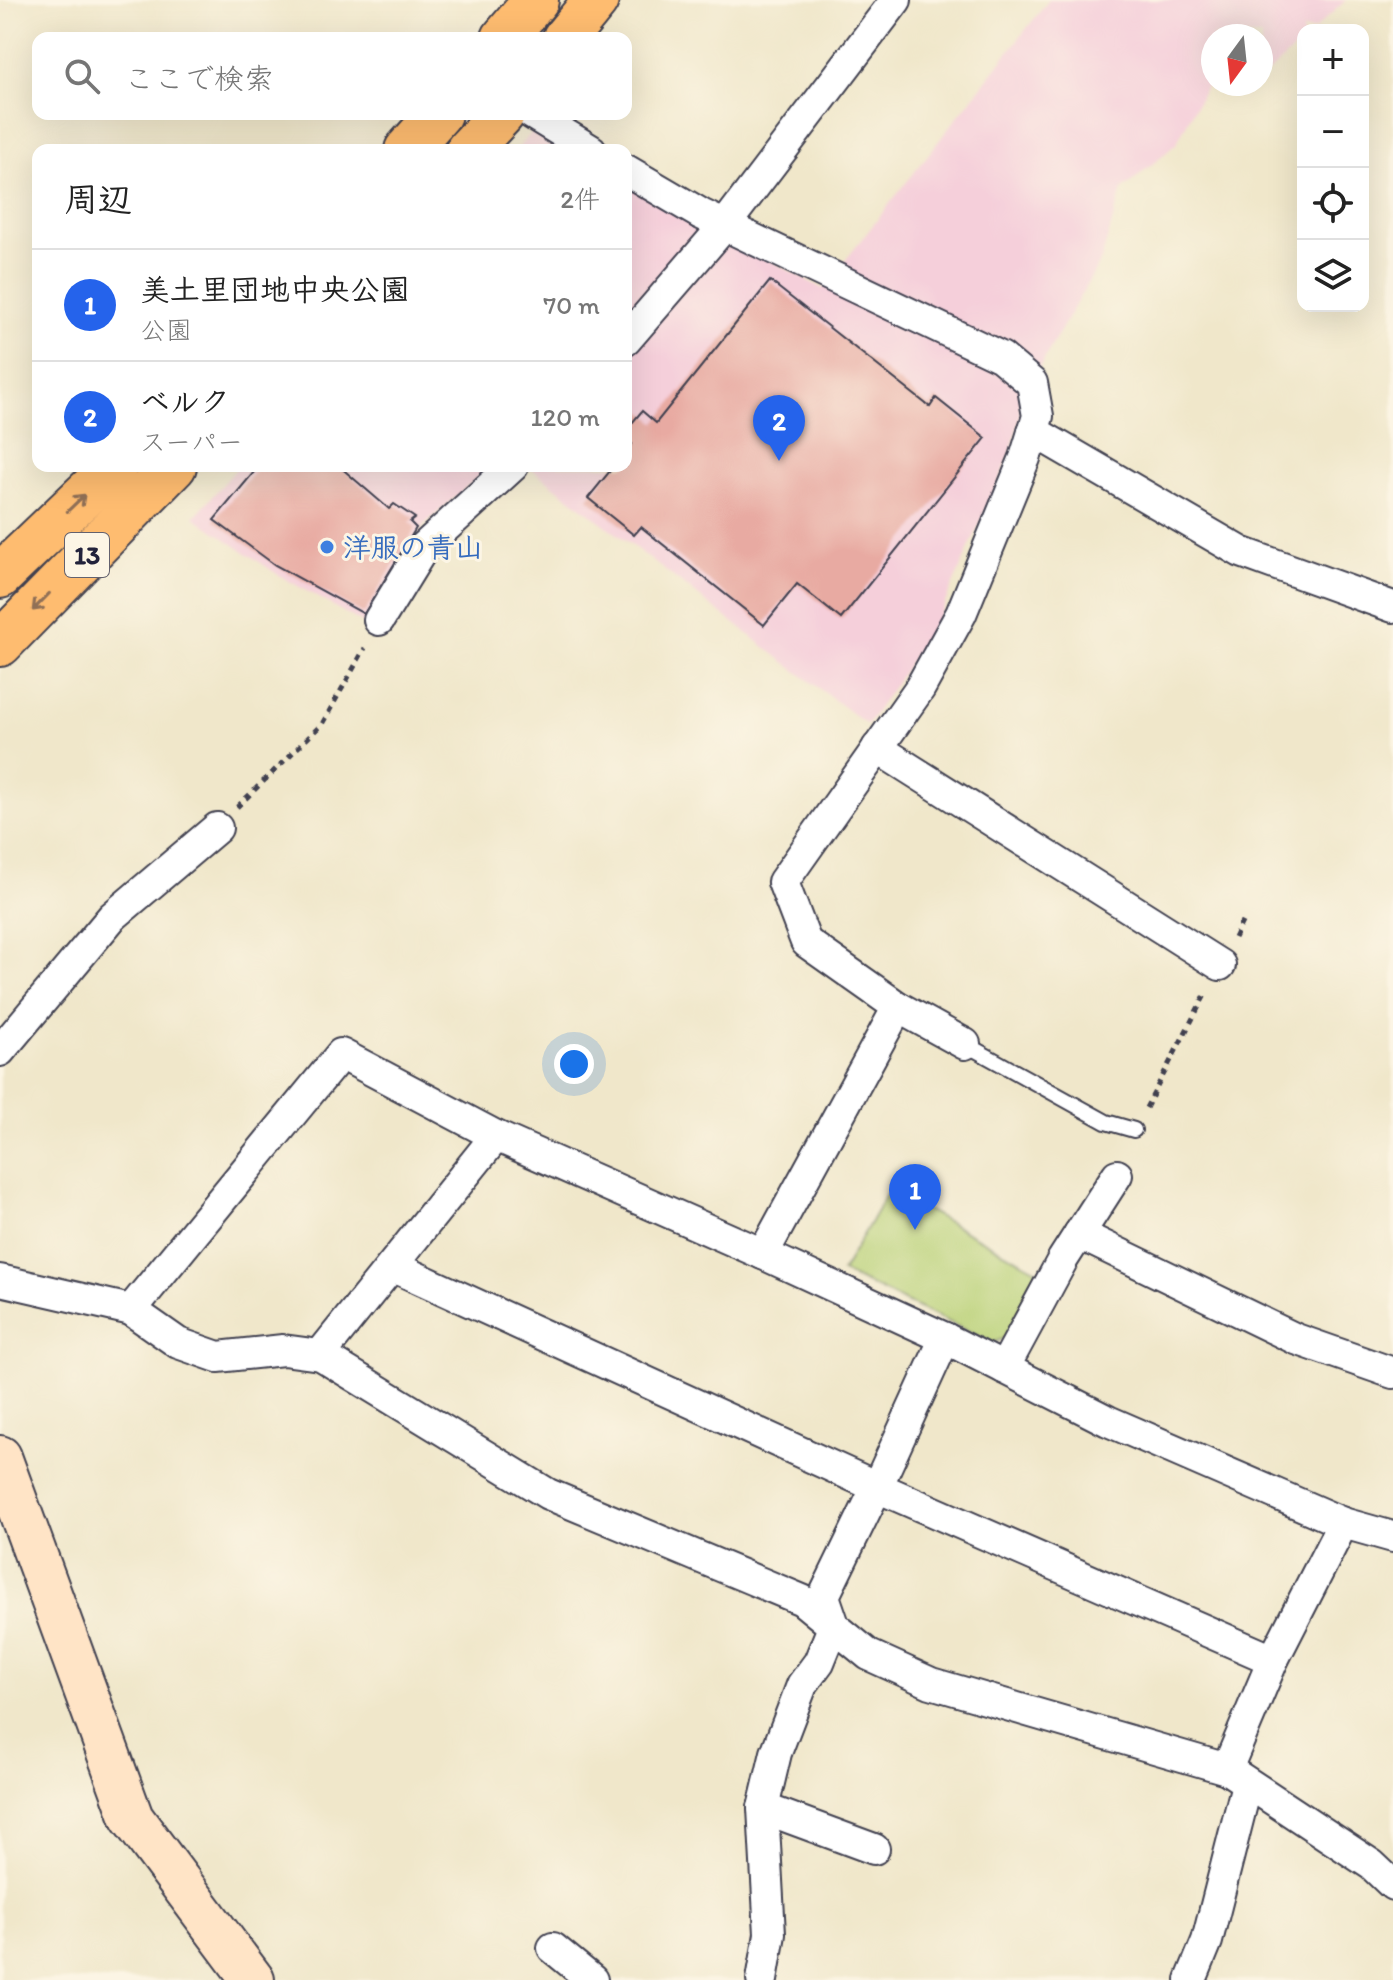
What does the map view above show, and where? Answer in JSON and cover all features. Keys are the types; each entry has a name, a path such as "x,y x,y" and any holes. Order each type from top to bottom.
{"main road":[{"path":"509,32 536,0"},
{"path":"570,32 596,0"},
{"path":"412,144 434,120"},
{"path":"474,144 496,120"},
{"name":"13","path":"0,576 109,472"},
{"name":"13","path":"0,644 168,472"}],"street":[{"path":"632,333 725,225 896,0"},
{"path":"542,120 581,144"},
{"path":"632,173 725,225 1001,357 1032,383 1038,416 961,614 920,688 783,882 806,942 898,1007 965,1044"},
{"path":"1033,431 1241,552 1393,607"},
{"path":"379,620 424,547 506,472"},
{"path":"877,748 1220,965"},
{"path":"0,1051 112,917 217,828"},
{"path":"763,1254 898,1007"},
{"path":"131,1310 341,1054 496,1136 945,1338 1108,1421 1343,1523 1393,1537"},
{"path":"320,1355 496,1136"},
{"path":"1004,1368 1079,1234 1117,1175"},
{"path":"1079,1234 1296,1339 1393,1373"},
{"path":"392,1266 877,1487 1273,1660"},
{"path":"0,1280 131,1310 178,1343 218,1357 283,1350 320,1355 548,1494 802,1600 869,1655 931,1683 1237,1776 1372,1865 1393,1885"},
{"path":"762,1980 770,1934 763,1808 776,1753 802,1685 819,1662 834,1625 824,1596 945,1338"},
{"path":"0,1457 132,1818 253,1980"},
{"path":"1191,1980 1207,1941 1237,1776 1273,1660 1343,1523"},
{"path":"763,1808 874,1849"},
{"path":"553,1948 592,1980"}],"lane":[{"path":"965,1044 1106,1122 1134,1130"}],"path":[{"path":"217,828 322,724 347,684 379,620"},
{"path":"1134,1130 1244,918"}],"shaded area":[{"path":"1049,0 1346,0 1320,24 1297,24 1297,46 1273,68 1273,24 1201,24 1201,96 1176,144 1122,190 1101,260 1039,368 1020,393 1020,416 1011,453 936,623 867,725 536,472 632,472 632,185 823,289"},
{"path":"533,131 556,144 521,144"},
{"name":"洋服の青山","path":"234,472 483,472 425,524 366,625 277,574 194,517"}],"green space":[{"path":"889,1190 1039,1271 1005,1338 993,1343 842,1272"}],"building":[{"path":"770,281 930,407 936,398 986,438 841,619 797,584 764,625 641,527 634,535 588,498 609,472 632,472 632,423 642,411 656,423"},
{"name":"洋服の青山","path":"254,472 346,472 389,509 394,504 415,518 410,522 416,528 364,614 275,565 214,520"}],"place":[{"name":"ベルク","path":"779,461"},
{"name":"洋服の青山","path":"327,547"},
{"name":"美土里団地中央公園","path":"915,1230"}]}
